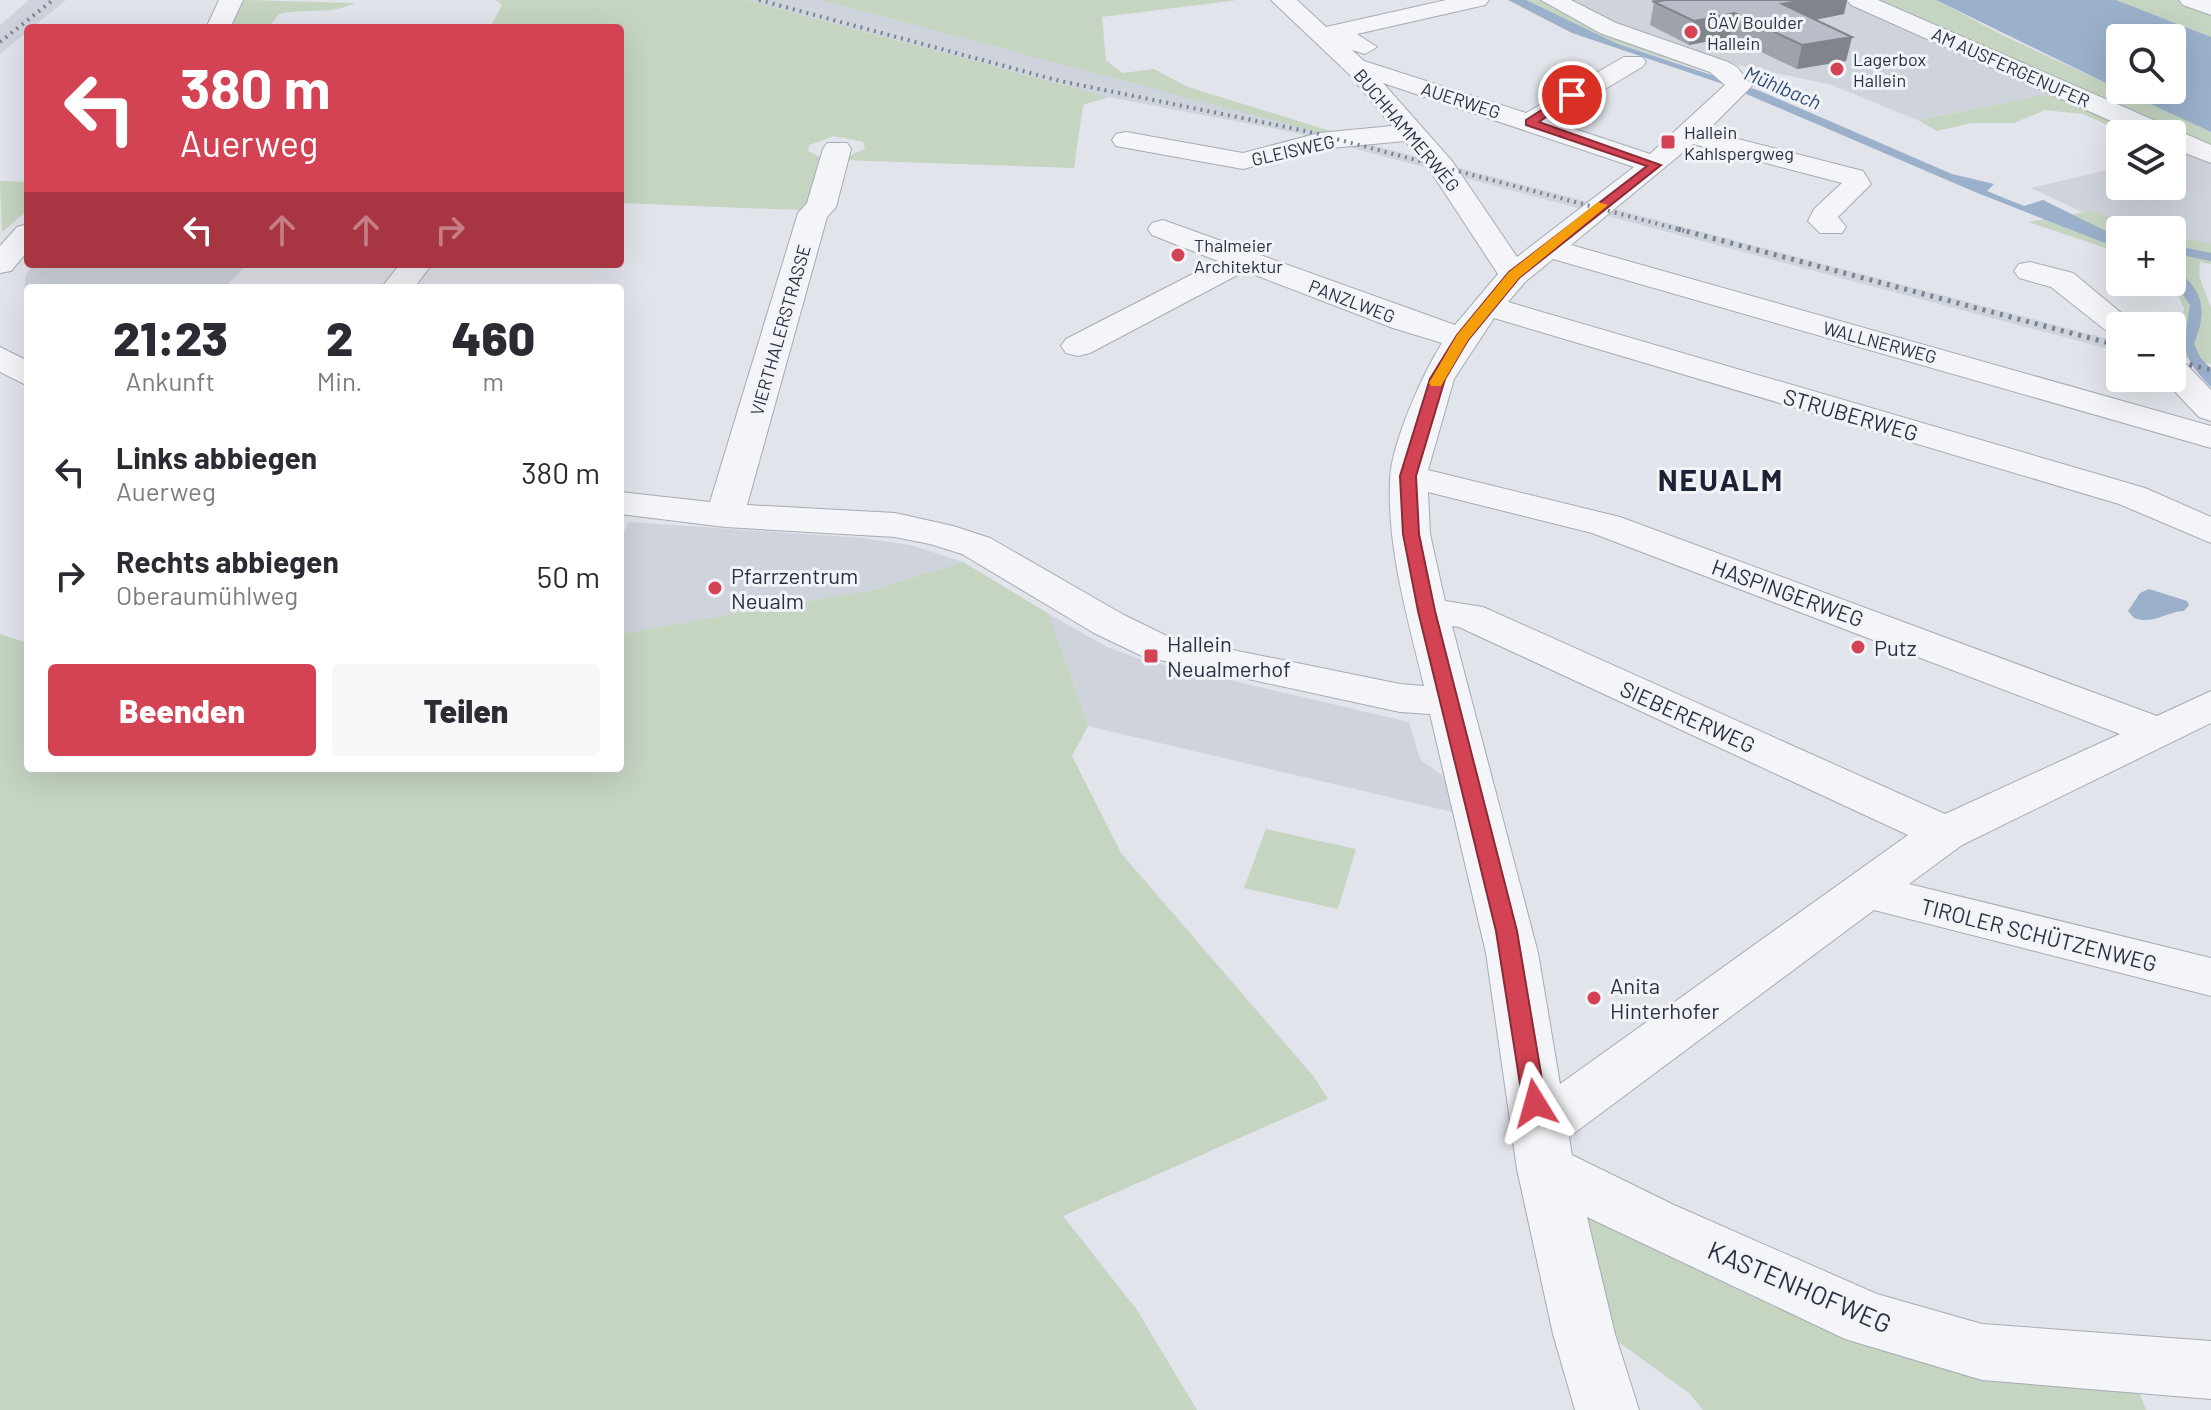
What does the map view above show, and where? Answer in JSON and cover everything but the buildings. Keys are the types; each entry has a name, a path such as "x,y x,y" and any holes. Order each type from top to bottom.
{"street":[{"path":"220,24 231,0"},
{"name":"BUCHHAMMERWEG","path":"1283,0 1356,58 1442,167 1514,275"},
{"path":"1392,60 1356,58 1334,32 1477,0"},
{"path":"1553,0 1729,86 1655,165 1514,275 1487,306 1462,338 1437,379 1408,476 1411,534 1427,611 1512,953 1542,1149 1584,1334 1607,1410"},
{"name":"AM AUSFERGENUFER","path":"1859,0 2131,120"},
{"path":"2191,0 2211,8"},
{"name":"AUERWEG","path":"1356,58 1368,69 1655,165"},
{"path":"1530,122 1633,62"},
{"name":"GLEISWEG","path":"1126,140 1243,161 1319,141 1413,132"},
{"path":"1687,134 1853,177 1857,184 1824,215 1823,221 1831,227"},
{"path":"2186,144 2211,155"},
{"name":"VIERTHALERSTRASSE","path":"725,515 813,213 821,207 837,149"},
{"name":"PANZLWEG","path":"1163,229 1405,321 1462,338"},
{"path":"0,264 24,237"},
{"name":"WALLNERWEG","path":"1548,248 2211,437"},
{"path":"1078,346 1243,260"},
{"path":"400,284 414,268"},
{"path":"2030,271 2062,280 2106,314"},
{"name":"STRUBERWEG","path":"1487,306 2132,496 2211,531"},
{"path":"0,357 24,373"},
{"path":"2186,384 2211,410"},
{"name":"HASPINGERWEG","path":"1408,476 1606,525 2160,733"},
{"path":"624,503 725,515 895,525 939,534 976,546 1109,624 1157,647 1385,695 1448,701"},
{"name":"SIEBERERWEG","path":"1427,611 1468,616 1945,833"},
{"path":"1542,1149 1866,891 1945,833 2160,733 2211,705"},
{"name":"TIROLER SCHÜTZENWEG","path":"1866,891 2211,977"},
{"name":"KASTENHOFWEG","path":"1542,1149 1653,1223 1867,1319 1982,1352 2211,1370"}],"shaded area":[{"path":"29,0 66,0 37,24 24,24 24,34 0,54 0,25"},
{"path":"746,0 821,0 2106,338 2106,348 1292,132 1109,97"},
{"path":"1542,0 1872,0 2059,92 1917,120 1832,85 1719,61"},
{"path":"2211,150 2211,244 2186,238 2186,216 2084,213 2031,188 2106,170 2106,200 2186,200 2186,154"},
{"path":"31,268 244,268 228,284 25,284"},
{"path":"629,522 863,538 911,545 963,562 872,590 624,633 624,532"},
{"path":"1049,614 1107,647 1140,659 1409,722 1420,759 1457,786 1465,815 1088,726"}],"green space":[{"path":"244,0 355,3 336,9 279,14 271,24 233,24"},
{"path":"496,0 746,0 1109,97 1083,105 1074,168 840,160 865,149 863,142 834,136 809,145 808,151 825,160 813,206 799,210 624,203 624,24 492,24 502,5"},
{"path":"821,0 1238,0 1102,17 1106,60 1122,73 1154,69 1188,87 1337,133 1328,135"},
{"path":"1526,0 1542,0 1711,73 1618,44"},
{"path":"1872,0 1936,0 2002,35 2106,83 2106,104"},
{"path":"2116,0 2179,0 2211,13 2211,37 2186,27 2186,24 2178,24"},
{"path":"2059,92 2120,120 2106,120 2106,124 2082,114 2045,110 2014,123 1971,123 1937,131 1918,120"},
{"path":"2107,104 2151,104 2185,120 2143,120"},
{"path":"2186,120 2211,132 2211,150 2186,139"},
{"path":"0,181 24,182 24,213 2,232"},
{"path":"2092,211 2108,216 2106,248 2028,222"},
{"path":"2186,238 2211,244 2211,264 2200,262 2199,276 2211,308 2211,364 2186,358 2184,308 2178,296 2186,296"},
{"path":"963,562 1049,614 1088,726 1072,756 1121,853 1314,1077 1328,1099 1063,1216 1137,1310 1197,1410 0,1410 0,634 24,642 24,772 624,772 624,633 872,590"},
{"path":"1266,829 1356,849 1338,909 1244,888"},
{"path":"1564,1203 2138,1389 2146,1410 1703,1410 1690,1394 1598,1327"}],"water":[{"path":"1508,0 1526,0 1618,44 1760,91 1952,174 1994,184 1987,191 2024,206 2043,200 2106,231 2106,243 1975,192 1723,84 1572,33"},
{"path":"1936,0 2116,0 2178,24 2106,24 2106,83"},
{"path":"2186,27 2211,37 2211,132 2150,104 2186,104"},
{"path":"2186,278 2200,301 2201,321 2194,344 2211,369 2211,387 2188,357 2186,333 2190,305 2184,296"},
{"path":"2149,589 2187,601 2189,605 2184,611 2153,619 2134,618 2128,611 2140,593"}],"waterway":[{"path":"2186,252 2211,257"}],"railway":[{"path":"0,42 53,0"},
{"path":"759,0 1060,81 1306,131 1685,231"},
{"path":"1678,229 2106,342"},
{"path":"2186,364 2211,370"}],"slow traffic":[{"path":"1436,383 1462,338 1514,275 1602,205"}],"place":[{"name":"ÖAV Boulder Hallein","path":"1691,32"},
{"name":"Lagerbox Hallein","path":"1837,69"},
{"name":"Hallein Kahlspergweg","path":"1668,142"},
{"name":"Thalmeier Architektur","path":"1178,255"},
{"name":"Pfarrzentrum Neualm","path":"715,588"},
{"name":"Putz","path":"1858,647"},
{"name":"Hallein Neualmerhof","path":"1151,656"},
{"name":"Anita Hinterhofer","path":"1594,998"}],"district":[{"name":"NEUALM","path":"1721,479"}],"route":[{"path":"1535,1103 1512,953 1448,701 1411,534 1408,476 1437,379 1462,338 1487,306 1514,275 1655,165 1530,122 1572,95"}],"water label":[{"name":"Mühlbach","path":"1783,87"}]}
